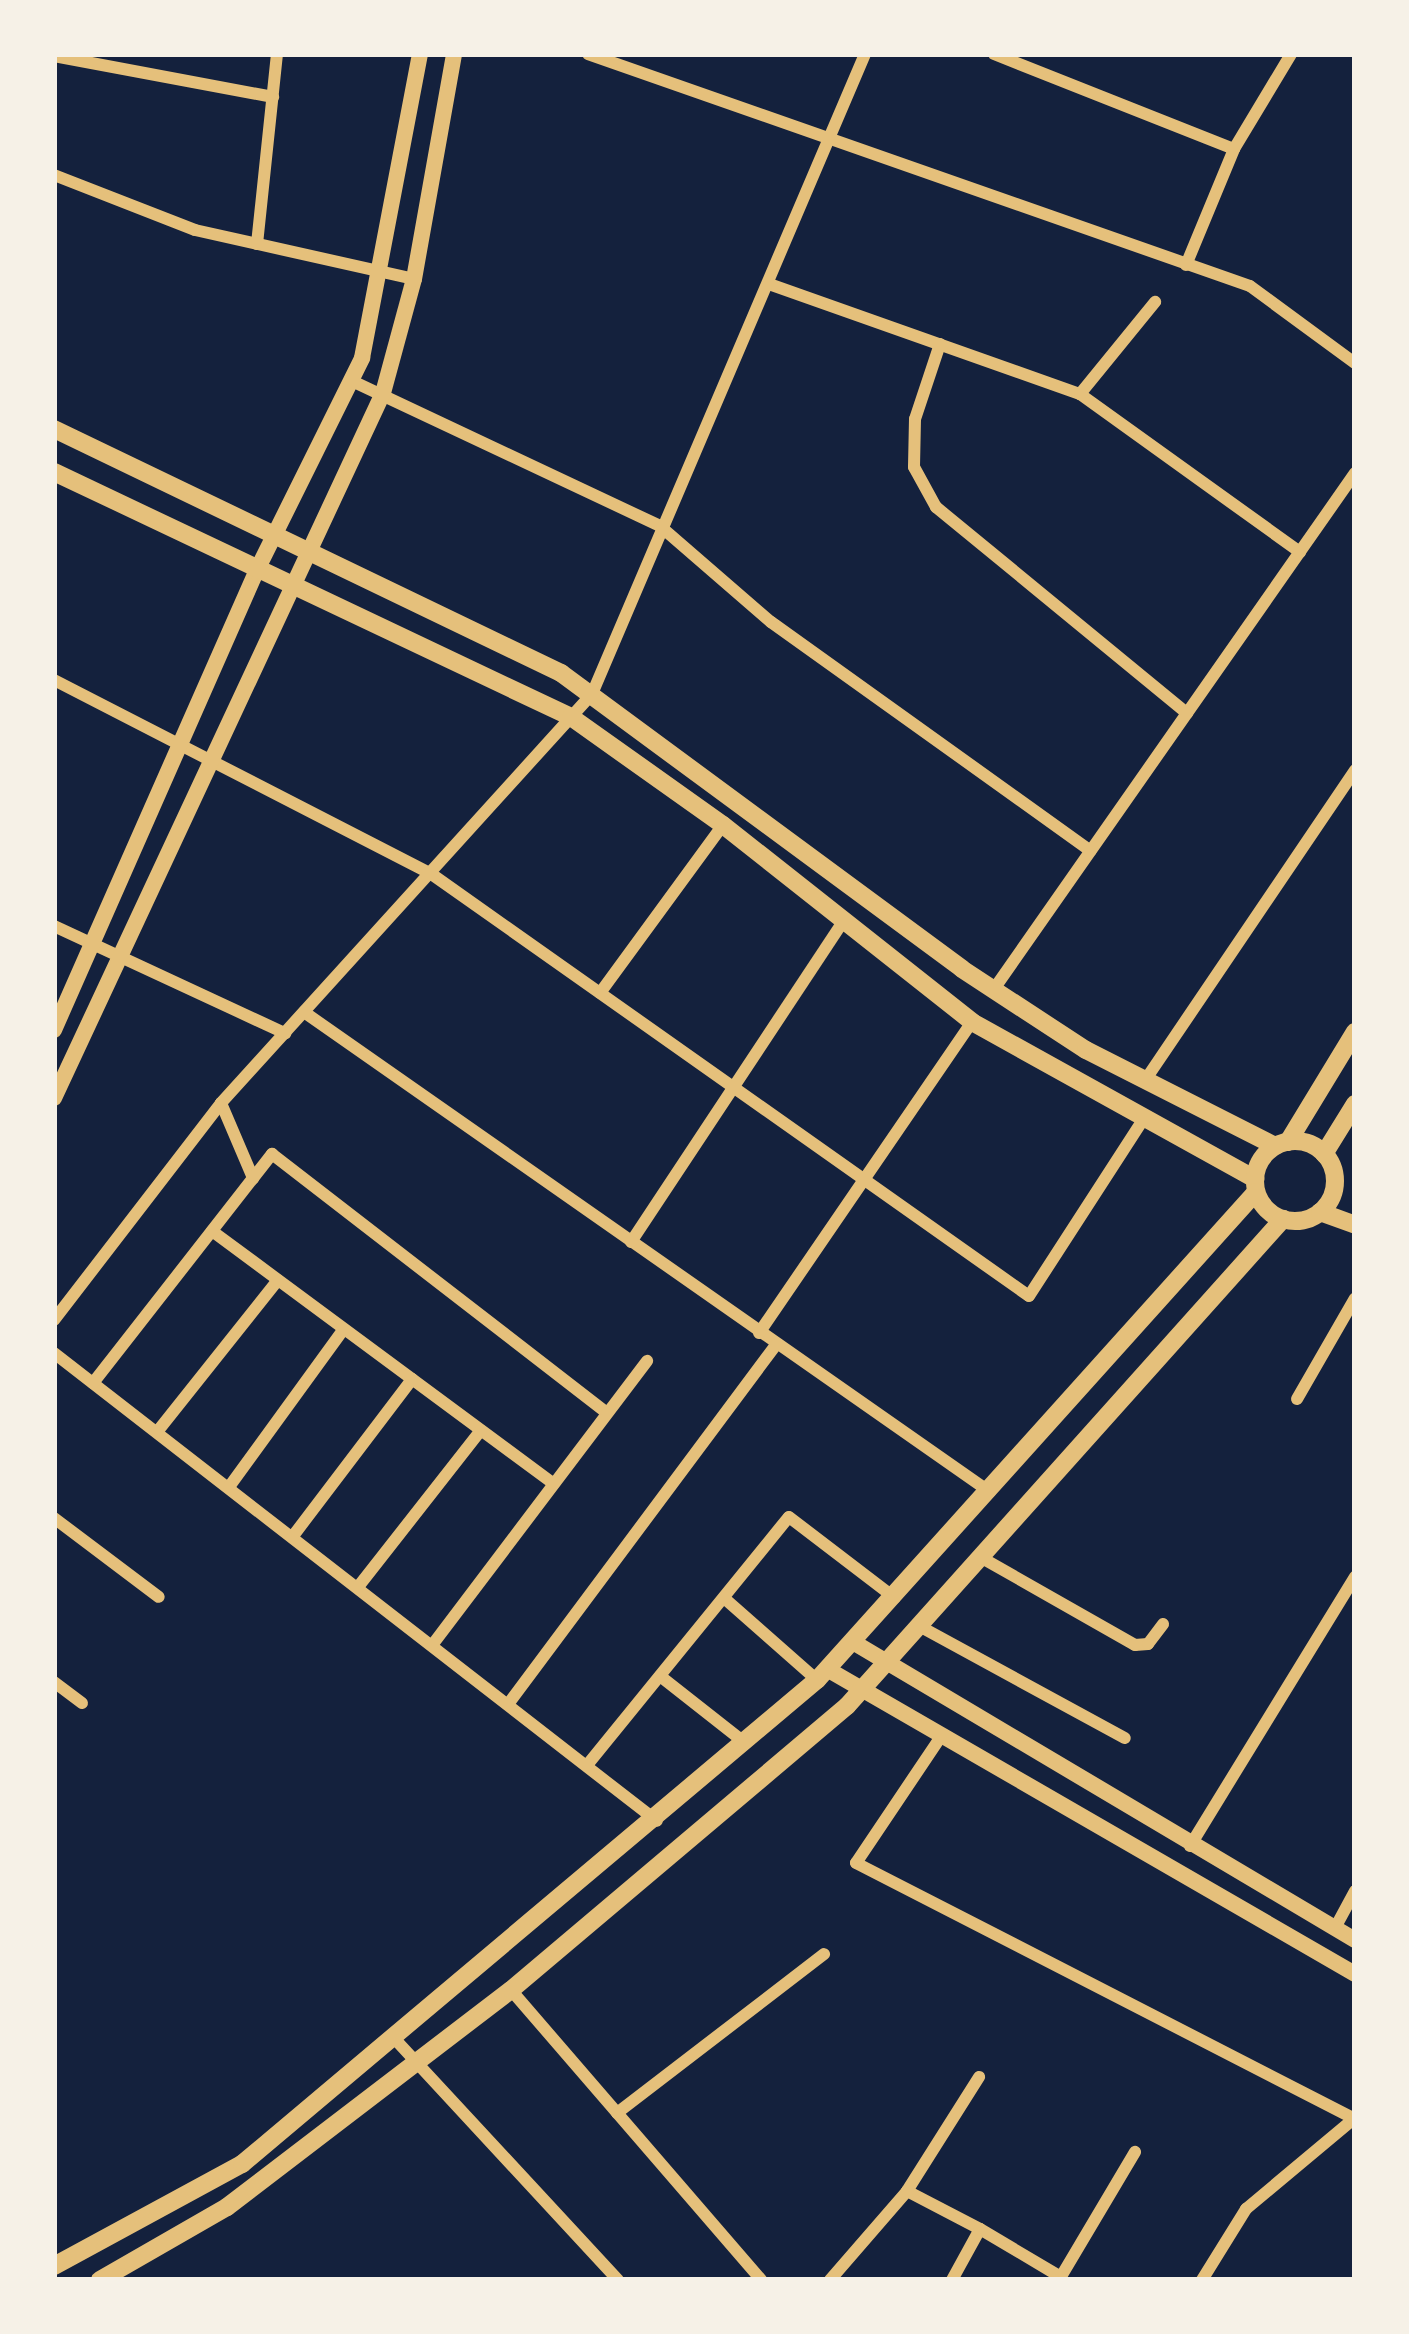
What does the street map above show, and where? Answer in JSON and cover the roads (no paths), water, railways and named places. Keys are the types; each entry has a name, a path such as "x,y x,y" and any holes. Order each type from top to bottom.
{"main road":[{"path":"54,429 592,694 994,989 1146,1079 1282,1144 1324,1154"},
{"path":"54,472 288,588 571,717 723,825 972,1022 1256,1186 1283,1220"},
{"path":"54,2266 242,2164 658,1821 822,1674 991,1493 1256,1186 1355,1032"},
{"path":"1324,1154 1355,1104"},
{"path":"1320,1212 1334,1178 1324,1154"},
{"path":"1334,1178 1355,1186"},
{"path":"100,2280 227,2207 512,1990 862,1692 1283,1220 1320,1212 1355,1226"}],"street":[{"path":"257,244 277,54"},
{"path":"54,1030 256,572 352,381 382,272 420,54"},
{"path":"54,1098 207,756 383,393 414,279 454,54"},
{"path":"588,54 1250,286 1355,363"},
{"path":"54,1320 221,1103 592,694 865,54"},
{"path":"994,54 1234,149"},
{"path":"1186,266 1234,149 1291,54"},
{"path":"54,56 273,97"},
{"path":"54,175 195,230 414,279"},
{"path":"770,284 1079,394 1300,552"},
{"path":"1079,394 1155,302"},
{"path":"940,344 915,418 914,467 936,507 1187,713"},
{"path":"352,381 660,526 771,622 1091,851"},
{"path":"994,989 1355,473"},
{"path":"54,680 430,873 1029,1296 1144,1118"},
{"path":"1146,1079 1355,770"},
{"path":"600,993 723,825"},
{"path":"631,1242 843,922"},
{"path":"54,926 285,1033"},
{"path":"304,1012 991,1493"},
{"path":"759,1333 972,1022"},
{"path":"221,1103 253,1178"},
{"path":"94,1383 272,1154 607,1413"},
{"path":"212,1231 554,1484"},
{"path":"157,1432 278,1280"},
{"path":"1298,1399 1355,1298"},
{"path":"229,1487 344,1329"},
{"path":"509,1703 776,1345"},
{"path":"54,1353 658,1821"},
{"path":"433,1644 647,1360"},
{"path":"293,1536 412,1379"},
{"path":"358,1587 481,1430"},
{"path":"588,1764 789,1517 895,1598"},
{"path":"54,1518 159,1597"},
{"path":"982,1558 1135,1646 1148,1644 1163,1624"},
{"path":"1190,1846 1355,1576"},
{"path":"724,1598 822,1674 941,1735 1355,1974"},
{"path":"921,1627 1126,1738"},
{"path":"853,1642 886,1666 1355,1940"},
{"path":"661,1676 745,1743"},
{"path":"54,1682 82,1703"},
{"path":"941,1735 856,1863 1355,2119 1246,2209 1202,2280"},
{"path":"1335,1928 1355,1891"},
{"path":"617,2113 824,1954"},
{"path":"512,1990 761,2280"},
{"path":"393,2037 617,2280"},
{"path":"830,2280 907,2191 979,2077"},
{"path":"907,2191 1060,2278 1135,2152"},
{"path":"952,2280 980,2229"}]}
